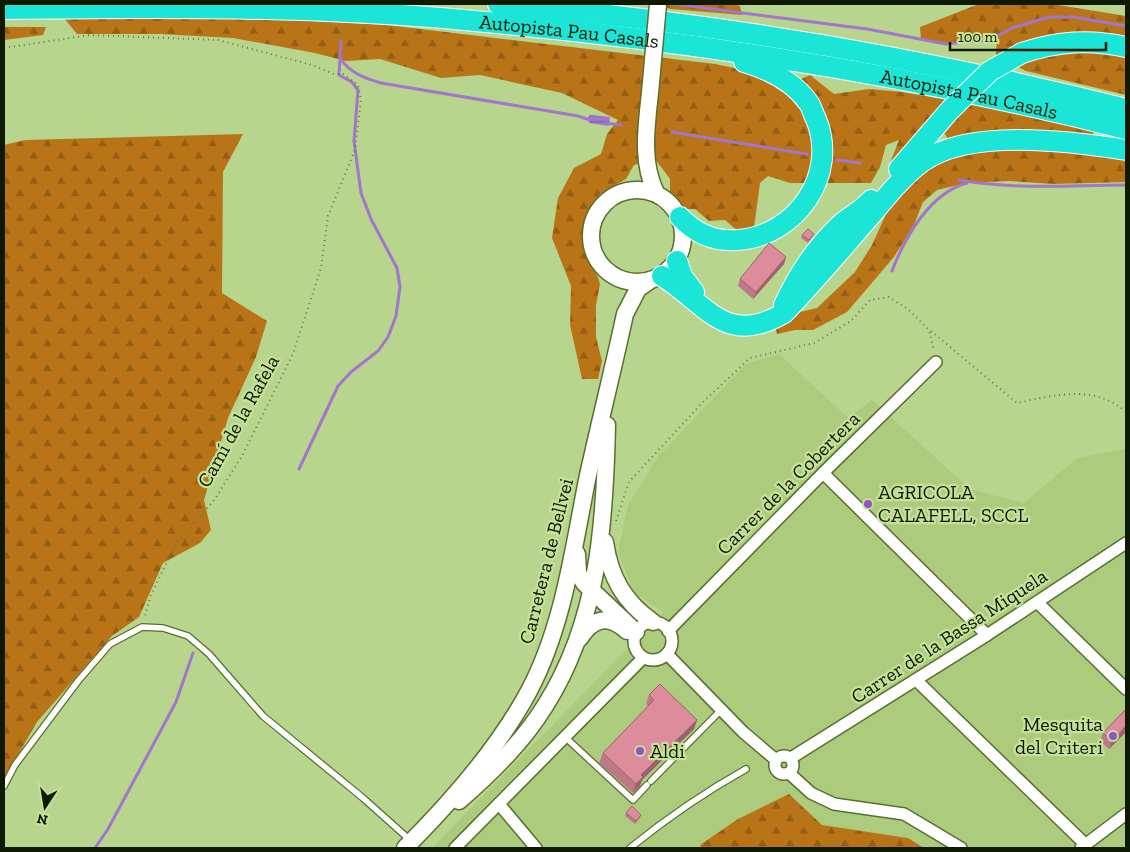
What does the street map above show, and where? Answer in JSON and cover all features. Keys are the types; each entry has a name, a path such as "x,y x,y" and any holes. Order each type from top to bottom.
{"highway":[{"name":"Autopista Pau Casals","path":"498,4 633,17 778,38 970,73 1126,109"},
{"name":"Autopista Pau Casals","path":"4,9 227,9 392,15 464,20 708,48 938,86 1126,129"},
{"path":"677,261 687,285 716,313 732,319 745,320 768,316 783,307 796,279 824,242 841,224 868,204 950,110 990,72 1022,53 1060,42 1084,40 1126,47"},
{"path":"680,217 689,227 701,235 717,239 745,240 764,235 781,227 802,208 818,181 821,164 821,138 808,102 787,81 766,69 724,57 708,48"},
{"path":"655,279 680,287 715,318 730,324 755,326 770,321 784,313 892,191 922,162 939,152 958,145 999,140 1126,150"}],"main road":[{"path":"656,193 649,179 646,142 658,4"},
{"path":"627,190 634,180 646,142"},
{"path":"627,190 642,190 656,193 672,205 680,217 684,234 683,248 677,261 655,279 627,282 609,274 596,259 590,241 594,217 606,200 627,190"},
{"name":"Carretera de Bellvei","path":"609,274 620,290 625,314"},
{"name":"Carretera de Bellvei","path":"409,845 472,773 529,690 542,662 562,601 597,434 607,399 625,314 638,289 655,279"},
{"name":"Carretera de Bellvei","path":"409,845 475,787 525,734 546,705 569,658 586,616 608,526 607,399"},
{"path":"584,495 586,515 577,557 578,573 635,635"},
{"path":"608,526 607,554 613,575 622,594 636,610 653,622"},
{"path":"569,658 588,626 599,621 614,621 635,635"}],"street":[{"name":"Carrer de la Cobertera","path":"668,631 822,473 936,362"},
{"path":"822,473 987,635"},
{"name":"Carrer de la Bassa Miquela","path":"790,758 1038,603 1126,543"},
{"path":"1038,603 1126,689"},
{"path":"653,622 668,631 671,644 667,654 656,660 644,658 637,651 635,635 640,627 653,622"},
{"path":"667,654 721,710 776,760"},
{"path":"455,848 644,658"},
{"path":"916,680 1083,847 1126,814"},
{"path":"789,773 793,766 790,758 782,755 776,760 775,766 778,772 789,773 811,793 834,804 904,814 961,848"},
{"path":"499,804 536,848"}],"lane":[{"path":"4,786 15,765 78,681 110,644 142,628 163,628 190,637 263,716 363,798 409,845"},
{"path":"565,737 633,800 721,710"},
{"path":"630,848 658,824 700,795 746,769"}],"path":[{"name":"Camí de la Rafela","path":"4,48 89,35 218,40 312,65 334,74 343,74 358,85 361,100 355,150 328,216 321,268 293,354 242,456 215,499 175,545 151,595 142,628"},
{"path":"608,526 629,482 701,404 750,358 814,343 851,321 870,300 889,297 909,310 929,330 1017,403 1063,393 1099,396 1116,403 1126,412"},
{"path":"929,330 936,362"}],"shaded area":[{"path":"590,115 610,117 609,126 589,123 588,117"},
{"path":"779,354 848,418 872,400 970,489 1024,503 1077,458 1126,449 1126,848 924,848 908,838 822,825 789,795 700,845 702,848 432,848 663,612 634,592 618,553 628,505 658,457 746,364"}],"green space":[{"path":"651,4 733,4 740,6 742,15 671,9"},
{"path":"979,4 1052,4 1126,16 1126,95 1026,71 996,56 997,36 949,43 921,40 920,27"},
{"path":"64,18 257,18 387,25 715,64 744,70 783,87 810,75 834,94 869,89 902,92 971,104 1093,131 1093,153 1126,157 1126,182 1053,184 1009,181 967,183 937,190 923,202 914,225 894,257 847,312 813,330 795,330 777,334 775,325 791,314 817,308 855,272 872,245 892,201 950,142 943,131 899,162 890,163 899,140 886,145 880,167 871,183 790,183 768,176 760,183 754,228 741,234 725,220 709,221 695,209 687,209 670,193 670,179 655,159 634,165 626,179 600,194 590,208 585,221 582,239 584,253 600,284 596,305 596,337 602,361 598,379 582,379 570,325 571,286 552,238 558,198 574,168 601,154 607,134 618,120 562,93 480,75 441,78 380,59 346,61 315,53 233,38 160,34 77,34"},
{"path":"4,27 46,27 43,35 4,40"},
{"path":"243,134 223,172 222,293 267,321 256,357 228,418 204,500 211,530 200,543 163,563 139,617 112,636 37,722 4,779 4,145 25,140"},
{"path":"789,794 822,825 908,838 924,848 702,848 700,845 738,819"}],"building":[{"path":"808,229 814,234 809,240 802,235"},
{"path":"769,243 786,257 756,292 740,279"},
{"path":"660,684 697,720 641,775 643,777 636,784 603,753 654,700 649,695"},
{"path":"1126,709 1126,726 1112,741 1103,733"},
{"path":"632,806 641,815 636,821 626,813"}],"waterway":[{"path":"674,4 867,29 946,44 989,40 1012,28 1049,17 1074,17 1126,26"},
{"path":"299,469 338,386 351,372 378,351 388,337 396,316 400,287 397,268 371,219 361,193 354,141 358,90 352,82 339,75 341,41"},
{"path":"340,58 348,68 381,83 578,116 590,120"},
{"path":"606,123 621,125"},
{"path":"672,132 807,154"},
{"path":"837,160 860,163"},
{"path":"959,180 1021,186 1126,185"},
{"path":"892,271 904,244 930,206 954,188 967,183"},
{"path":"95,848 108,829 176,702 193,653"}],"place":[{"name":"AGRICOLA CALAFELL, SCCL","path":"868,504"},
{"name":"Mesquita del Criteri","path":"1113,736"},
{"name":"Aldi","path":"640,751"}]}
